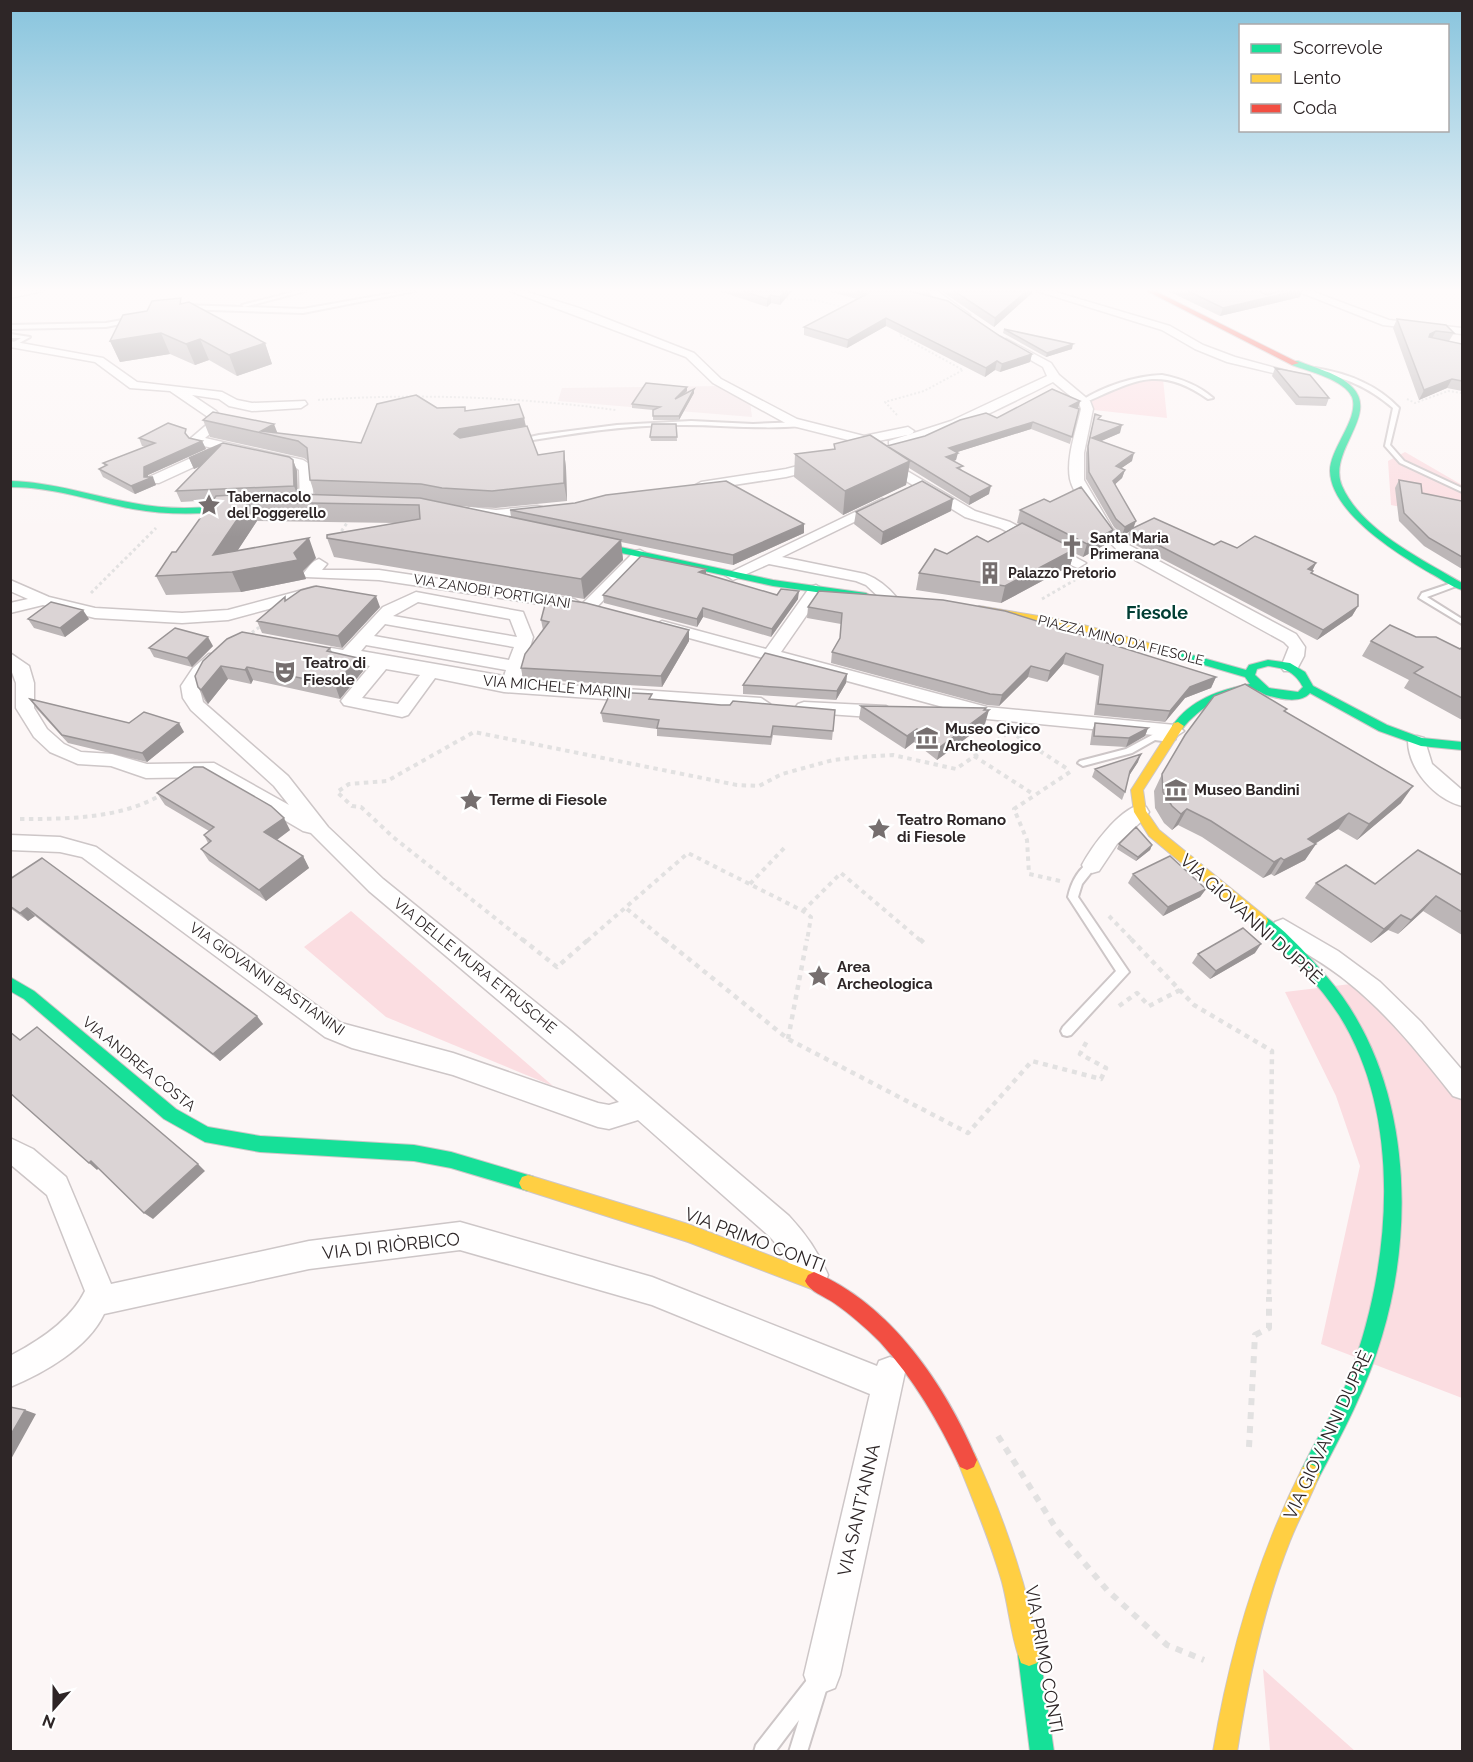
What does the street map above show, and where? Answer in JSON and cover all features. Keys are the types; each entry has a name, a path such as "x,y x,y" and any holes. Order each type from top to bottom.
{"main road":[{"path":"1319,373 1354,392 1360,404 1334,463 1335,480 1340,490 1350,505 1374,528 1460,586"},
{"path":"10,484 45,483 149,510 260,505"},
{"path":"451,511 516,528"},
{"path":"572,540 733,575 816,590 895,598"},
{"name":"PIAZZA MINO DA FIESOLE","path":"966,606 1076,626 1184,654 1253,681 1273,695 1293,698 1313,709"},
{"path":"1139,812 1137,789 1195,706 1253,681 1253,667 1265,662 1290,666 1305,676 1309,688 1423,755 1462,748"},
{"path":"1293,698 1306,693 1309,688"},
{"path":"1423,755 1435,746 1462,748"},
{"name":"VIA GIOVANNI DUPRÈ","path":"1139,812 1155,833 1240,903 1314,972 1342,1007 1371,1067 1385,1115 1390,1154 1386,1256 1378,1314 1366,1359 1285,1524 1261,1590 1236,1674 1225,1752"},
{"name":"VIA ANDREA COSTA","path":"10,983 29,995 184,1124 205,1134 260,1144"},
{"name":"VIA PRIMO CONTI","path":"260,1144 414,1153 451,1160 686,1232 779,1265 819,1284 860,1309 897,1346 923,1379 957,1436 1000,1536 1022,1619 1037,1700 1042,1752"}],"street":[{"path":"118,373 134,385 173,388 222,396 233,403 252,407 301,404"},
{"path":"709,373 717,381 800,424 864,448 921,486 970,514 1005,525 1078,563"},
{"path":"1052,373 1084,401 1087,409 1077,453 1077,480 1106,530 1122,547 1290,638 1297,647 1296,656 1290,666"},
{"path":"1285,373 1339,382"},
{"path":"864,448 918,439 1054,377"},
{"path":"173,388 213,414 218,422 196,439 223,448 298,463 306,468 306,504"},
{"path":"864,448 907,425 900,417"},
{"path":"154,480 223,448"},
{"path":"686,488 786,473 838,459"},
{"path":"733,575 800,541 921,486"},
{"path":"451,511 496,514 556,508"},
{"path":"589,606 640,554"},
{"path":"768,558 860,577 872,582 895,598"},
{"name":"VIA ZANOBI PORTIGIANI","path":"319,564 311,574 379,575 589,606 612,612"},
{"path":"10,585 43,600 95,613 182,618 218,616 379,575"},
{"path":"771,654 816,590"},
{"path":"416,597 517,615 525,637 508,678 349,654 389,610 416,597"},
{"path":"10,608 43,600"},
{"path":"351,657 384,619 515,642 508,678"},
{"path":"646,621 987,713 1046,717 1173,735"},
{"path":"366,640 508,678"},
{"name":"VIA DELLE MURA ETRUSCHE","path":"233,643 194,678 190,686 192,698 198,706 281,781 321,832 376,885 563,1038 779,1226 790,1238 819,1284"},
{"name":"VIA MICHELE MARINI","path":"309,649 431,672 784,707 913,713 987,713"},
{"path":"10,658 20,666 18,687 25,708 40,733 57,748 78,758 112,760 146,771 214,770 321,832"},
{"path":"381,663 350,701 402,711 431,672"},
{"path":"1423,755 1431,776 1462,799"},
{"path":"1092,864 1110,839 1139,812"},
{"name":"VIA GIOVANNI BASTIANINI","path":"10,842 74,845 89,852 333,1030 352,1038 453,1064 598,1115 609,1117 642,1107"},
{"path":"1240,903 1357,976 1414,1030 1462,1088"},
{"path":"10,1150 57,1186 100,1292 86,1320 38,1358 10,1372"},
{"name":"VIA DI RIÒRBICO","path":"95,1302 309,1255 460,1236 652,1291 886,1385"},
{"name":"VIA SANT'ANNA","path":"822,1675 886,1385 897,1346"}],"lane":[{"path":"1331,373 1353,377 1381,393 1396,408 1387,445 1402,462 1462,490"},
{"path":"1084,401 1137,378 1154,376 1169,377 1186,383 1210,398"},
{"path":"507,442 621,425 678,423 775,428 800,424"},
{"path":"1460,586 1425,595 1423,598 1462,622"},
{"path":"1083,763 1129,752 1154,737 1173,735"},
{"path":"1067,1031 1123,972 1072,897 1077,882 1092,864"},
{"path":"763,1752 822,1675"},
{"path":"798,1752 822,1675"}],"path":[{"path":"900,417 885,402 924,391 957,373"},
{"path":"301,404 328,398 393,395 546,401 627,411"},
{"path":"319,564 352,514"},
{"path":"75,608 158,526"},
{"path":"788,1039 811,917 803,911 688,853 627,909 557,967 393,837 361,807 352,806 337,792 350,784 387,782 474,732 737,785 759,786 782,774 851,758 893,755 956,769 987,745 1011,732 1071,771 1033,794 1014,809 1024,827 1031,850 1029,874 1051,880 1077,882 1194,1005 1272,1052 1269,1328 1255,1335 1248,1447"},
{"path":"974,756 1033,794"},
{"path":"10,819 75,817 137,807 152,802 174,785 186,769"},
{"path":"750,884 786,846"},
{"path":"803,911 841,873 924,943"},
{"path":"627,909 788,1039 968,1132 1032,1061 1101,1079 1106,1068 1080,1054 1094,1029"},
{"path":"1117,1007 1137,993 1149,1006 1180,990"},
{"path":"995,1431 1057,1530 1107,1590 1167,1645 1236,1674"}],"shaded area":[{"path":"1163,379 1167,418 1094,410 1090,401 1137,380"},
{"path":"723,386 750,401 752,417 558,401 562,388"},
{"path":"1405,452 1462,485 1462,519 1391,505 1388,461"},
{"path":"351,911 553,1086 386,1017 304,947"},
{"path":"1367,982 1462,1080 1462,1398 1321,1344 1360,1166 1336,1096 1285,992"},
{"path":"1263,1669 1355,1751 1270,1751"}],"building":[{"path":"1279,373 1310,375 1329,398 1299,397"},
{"path":"1418,373 1462,373 1462,381 1452,379 1424,390"},
{"path":"646,383 687,387 675,399 694,389 679,416 653,416 653,410 660,407 632,404"},
{"path":"1052,389 1080,401 1070,406 1079,409 1072,437 1033,422 949,448 958,453 946,457 963,466 957,468 991,486 970,497 887,446 925,436 960,420 986,413 997,418"},
{"path":"416,395 437,408 465,407 465,411 519,404 524,418 459,429 454,434 460,438 527,426 538,455 564,451 564,483 492,491 442,488 421,484 310,480 307,448 298,441 203,420 213,412 274,424 261,431 361,443 377,404"},
{"path":"1095,414 1101,416 1098,419 1122,425 1092,438 1134,453 1116,466 1125,470 1113,481 1136,521 1125,527 1116,519 1089,472 1088,446"},
{"path":"168,423 186,429 185,433 189,438 202,441 144,467 144,477 153,477 131,486 99,469 107,465 103,463 155,443 139,438"},
{"path":"652,424 676,424 677,437 650,437"},
{"path":"870,435 910,461 845,491 795,454 835,449 834,444"},
{"path":"223,443 289,457 293,460 294,486 176,491 221,445 189,458"},
{"path":"1399,480 1421,484 1422,493 1462,501 1462,557 1429,538 1404,513"},
{"path":"726,481 804,524 733,555 510,510 575,503 606,495"},
{"path":"922,481 953,499 883,532 856,512"},
{"path":"1081,487 1113,530 1087,544 1020,510 1044,499 1050,502"},
{"path":"266,493 420,498 621,540 581,579 327,538 327,535 420,519 419,505 249,502 213,555 309,538 294,553 298,560 232,572 156,576 216,496"},
{"path":"1154,518 1214,545 1221,541 1237,548 1255,536 1316,563 1308,569 1313,571 1311,573 1358,595 1358,606 1323,630 1129,530"},
{"path":"1022,523 1075,549 1005,586 919,573 935,549 947,554 977,536 988,542"},
{"path":"641,556 706,569 699,572 777,595 781,589 799,591 772,629 703,608 697,619 603,595"},
{"path":"316,586 376,596 338,636 257,621 285,597 285,601 301,590"},
{"path":"819,591 943,600 1005,611 1216,677 1190,687 1170,711 1098,704 1103,665 1066,653 1050,671 1031,666 1002,695 990,694 832,652 840,638 842,613 808,607"},
{"path":"547,597 586,603 689,630 661,676 521,668 525,654 549,622 541,620"},
{"path":"51,602 83,610 60,628 28,619"},
{"path":"1390,625 1416,637 1436,637 1460,649 1462,647 1462,698 1414,673 1423,667 1371,641"},
{"path":"175,628 208,637 187,658 149,648"},
{"path":"242,632 330,648 327,651 358,658 335,685 247,667 245,670 221,666 201,690 195,676 203,661 227,639"},
{"path":"765,653 847,674 837,691 743,685"},
{"path":"1245,684 1287,709 1284,711 1413,786 1369,824 1349,813 1308,839 1316,844 1284,860 1281,858 1274,862 1211,821 1187,809 1181,814 1172,806 1163,792 1162,774 1185,735 1214,696"},
{"path":"611,692 652,694 649,699 721,705 730,705 733,701 835,710 833,731 773,726 771,737 657,728 659,720 601,713"},
{"path":"30,699 129,723 144,712 179,723 142,753 62,735"},
{"path":"861,706 986,708 984,710 989,710 940,747 917,729 907,736"},
{"path":"1095,723 1148,728 1129,738 1094,736"},
{"path":"1141,754 1130,771 1125,792 1095,769"},
{"path":"194,767 203,767 271,806 284,818 264,832 303,856 259,890 201,849 211,841 204,835 214,827 157,793"},
{"path":"1136,827 1152,845 1138,857 1119,844"},
{"path":"1418,850 1462,875 1462,912 1436,896 1411,920 1401,915 1384,929 1316,883 1346,865 1375,884"},
{"path":"1170,856 1206,889 1168,907 1133,874"},
{"path":"42,858 257,1016 213,1054 27,908 20,913 10,906 10,879"},
{"path":"1243,928 1261,944 1216,971 1198,954"},
{"path":"37,1027 198,1164 144,1213 91,1161 89,1163 10,1093 10,1032 20,1040"},
{"path":"10,1407 25,1410 10,1436"}],"traffic: fast":[{"path":"1321,373 1349,388 1356,398 1357,408 1354,420 1337,457 1335,471 1337,484 1346,500 1358,516 1391,543 1462,587"},
{"path":"10,484 46,486 133,506 163,510 200,511 248,506"},
{"path":"583,542 773,583 866,596"},
{"path":"1174,653 1249,675 1260,687 1272,693 1301,696 1309,688"},
{"path":"1249,675 1253,667 1268,663 1286,665 1301,674 1309,688 1383,728 1421,742 1462,746"},
{"path":"1178,726 1202,703 1231,692 1253,687"},
{"path":"1261,921 1300,957 1323,983 1353,1026 1371,1066 1383,1108 1390,1154 1392,1200 1390,1246 1384,1292 1359,1376 1310,1474"},
{"path":"10,983 29,995 170,1114 205,1134 260,1144 414,1153 451,1160 528,1183"},
{"path":"1029,1655 1042,1752"}],"traffic: slow":[{"path":"979,609 1069,624 1174,653"},
{"path":"1178,726 1137,790 1140,812 1154,833 1261,921"},
{"path":"528,1183 688,1233 814,1281"},
{"path":"967,1460 1005,1555 1019,1605 1029,1655"},
{"path":"1225,1752 1238,1680 1255,1609 1279,1540 1310,1474"}],"traffic: jam":[{"path":"814,1281 864,1315 906,1357 939,1406 967,1460"}],"place":[{"name":"Tabernacolo del Poggerello","path":"209,505"},
{"name":"Santa Maria Primerana","path":"1072,546"},
{"name":"Palazzo Pretorio","path":"990,573"},
{"name":"Teatro di Fiesole","path":"285,672"},
{"name":"Museo Civico Archeologico","path":"927,738"},
{"name":"Museo Bandini","path":"1176,790"},
{"name":"Terme di Fiesole","path":"471,800"},
{"name":"Teatro Romano di Fiesole","path":"879,829"},
{"name":"Area Archeologica","path":"819,976"}],"district":[{"name":"Fiesole","path":"1157,613"}]}
